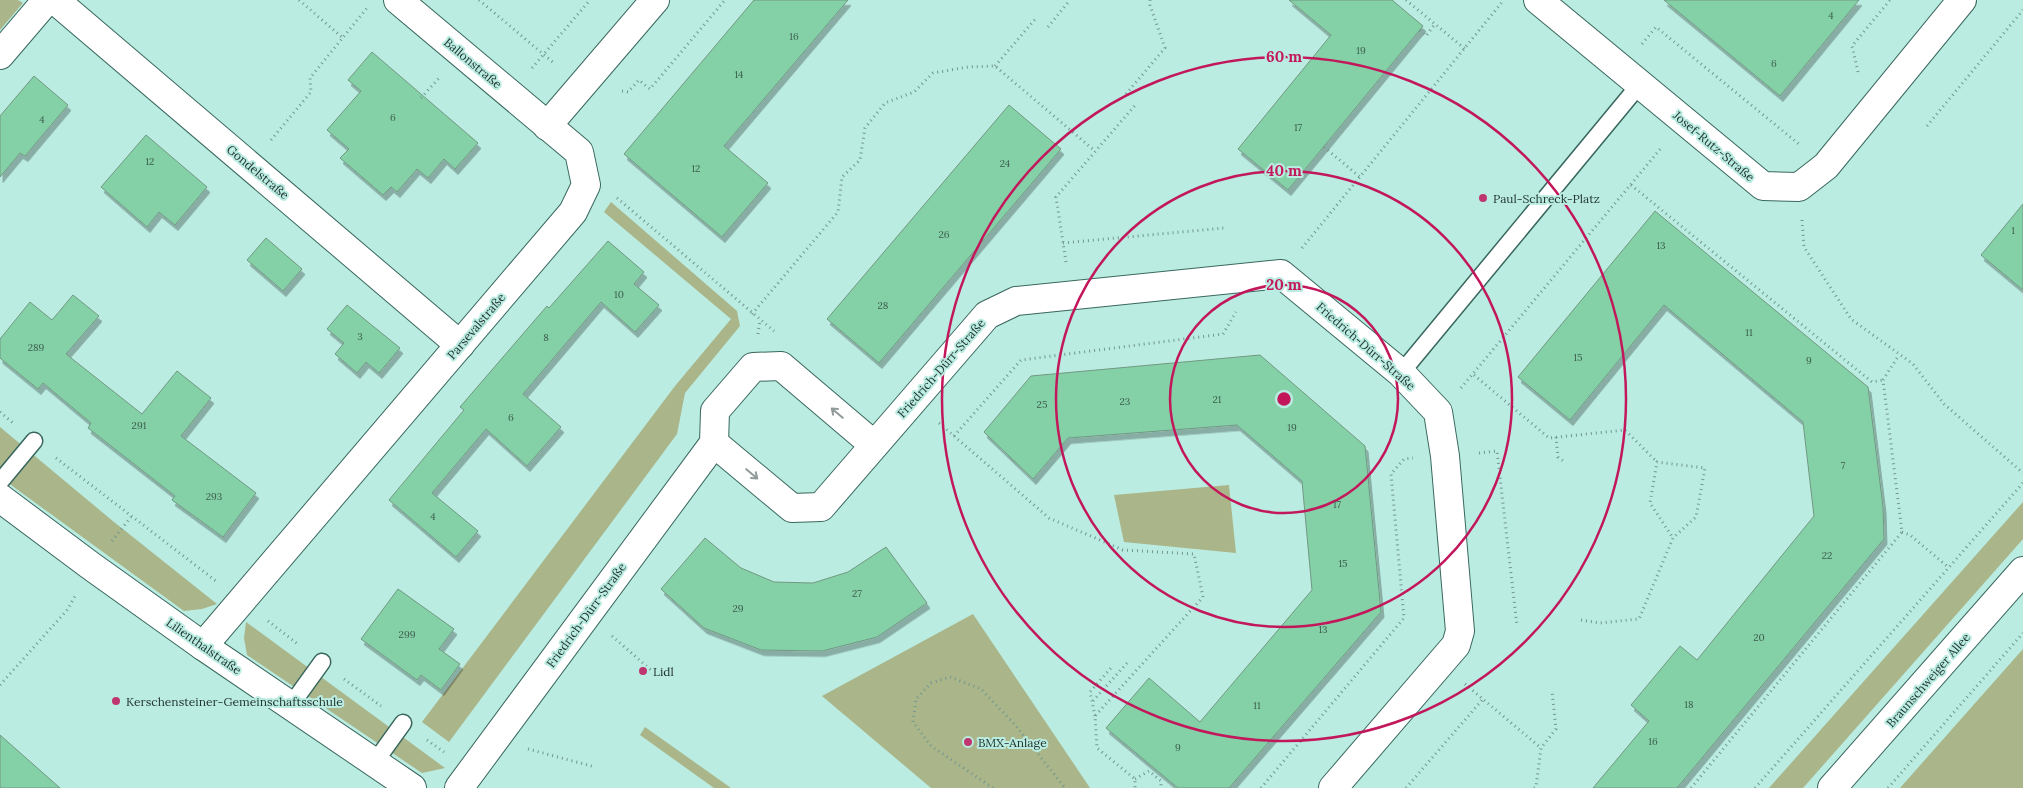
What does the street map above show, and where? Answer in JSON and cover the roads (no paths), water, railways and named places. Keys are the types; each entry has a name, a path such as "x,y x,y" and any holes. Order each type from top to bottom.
{"street":[{"path":"0,55 47,0"},
{"name":"Gondelstraße","path":"55,0 460,345"},
{"name":"Ballonstraße","path":"398,0 547,126"},
{"path":"547,126 655,0"},
{"name":"Josef-Rutz-Straße","path":"1538,0 1763,186 1800,187 1826,166 1962,0"},
{"name":"Parsevalstraße","path":"204,646 573,212 586,185 579,152 547,126"},
{"name":"Friedrich-Dürr-Straße","path":"465,780 714,443 792,508 822,507 987,315 1016,301 1281,274 1401,373 1438,412 1445,456 1460,631 1456,645 1333,788"},
{"path":"714,443 715,411 753,367 781,366 869,451"},
{"name":"Lilienthalstraße","path":"0,498 91,566 204,646 412,788"},
{"name":"Braunschweiger Allee","path":"1832,788 2023,571"}],"lane":[{"path":"1401,373 1630,76"},
{"path":"0,482 34,441"},
{"path":"291,705 322,662"},
{"path":"375,762 403,723"}],"place":[{"name":"Paul-Schreck-Platz","path":"1483,198"},
{"name":"Lidl","path":"643,671"},
{"name":"Kerschensteiner-Gemeinschaftsschule","path":"116,701"},
{"name":"BMX-Anlage","path":"968,742"}]}
